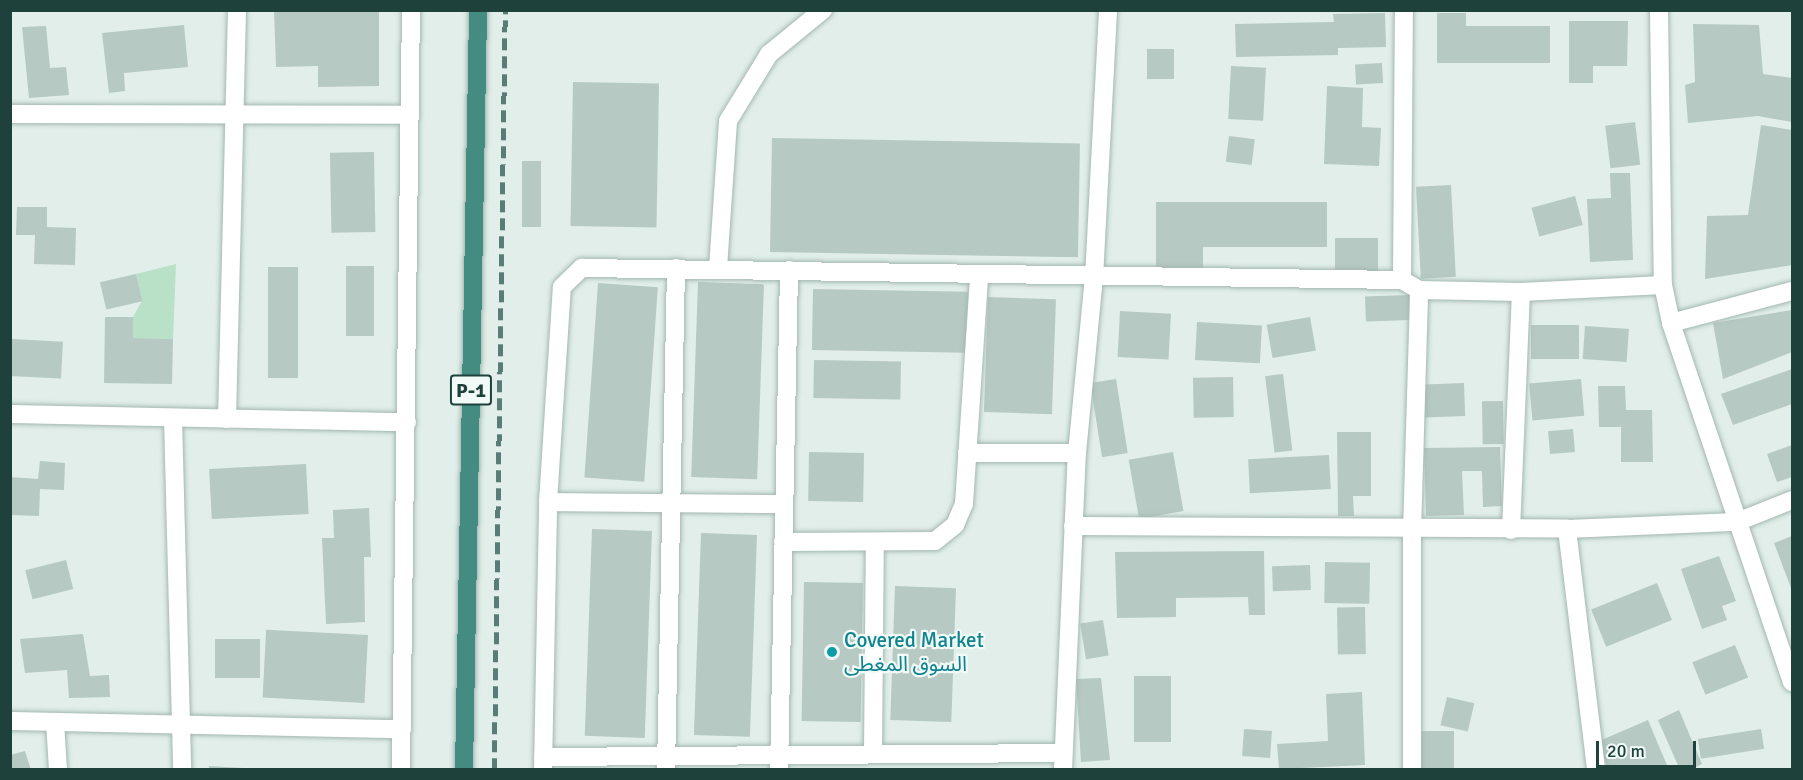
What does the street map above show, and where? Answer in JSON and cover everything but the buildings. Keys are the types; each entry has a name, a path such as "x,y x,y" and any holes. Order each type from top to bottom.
{"highway":[{"name":"P-1","path":"464,770 478,10"}],"street":[{"path":"227,419 237,10"},
{"path":"401,770 411,10"},
{"path":"718,268 728,120 769,54 823,10"},
{"path":"1108,10 1094,279 1077,453 1063,761 873,754 849,762 543,763 548,502 562,286 582,268 718,268 1094,279 1402,280 1419,290 1521,292 1663,285"},
{"path":"1402,280 1404,10"},
{"path":"1659,10 1663,285 1671,323 1792,682"},
{"path":"10,114 234,111 408,115"},
{"path":"667,763 674,503 676,268"},
{"path":"779,762 789,270"},
{"path":"783,542 875,544 935,541 955,525 964,504 979,276"},
{"path":"1412,770 1412,532 1419,290"},
{"path":"1671,323 1792,291"},
{"path":"1512,530 1521,292"},
{"path":"10,414 407,422"},
{"path":"173,419 182,770"},
{"path":"967,453 1077,453"},
{"path":"1073,526 1412,532 1568,529 1737,522 1792,500"},
{"path":"548,502 784,504"},
{"path":"1568,529 1596,770"},
{"path":"873,754 875,544"},
{"path":"10,721 402,729"},
{"path":"55,722 58,770"}],"green space":[{"path":"176,264 173,339 133,338 133,317 142,301 136,274"}],"railway":[{"path":"494,770 505,10"}],"place":[{"name":"Covered Market السوق المغطى","path":"832,652"}]}
